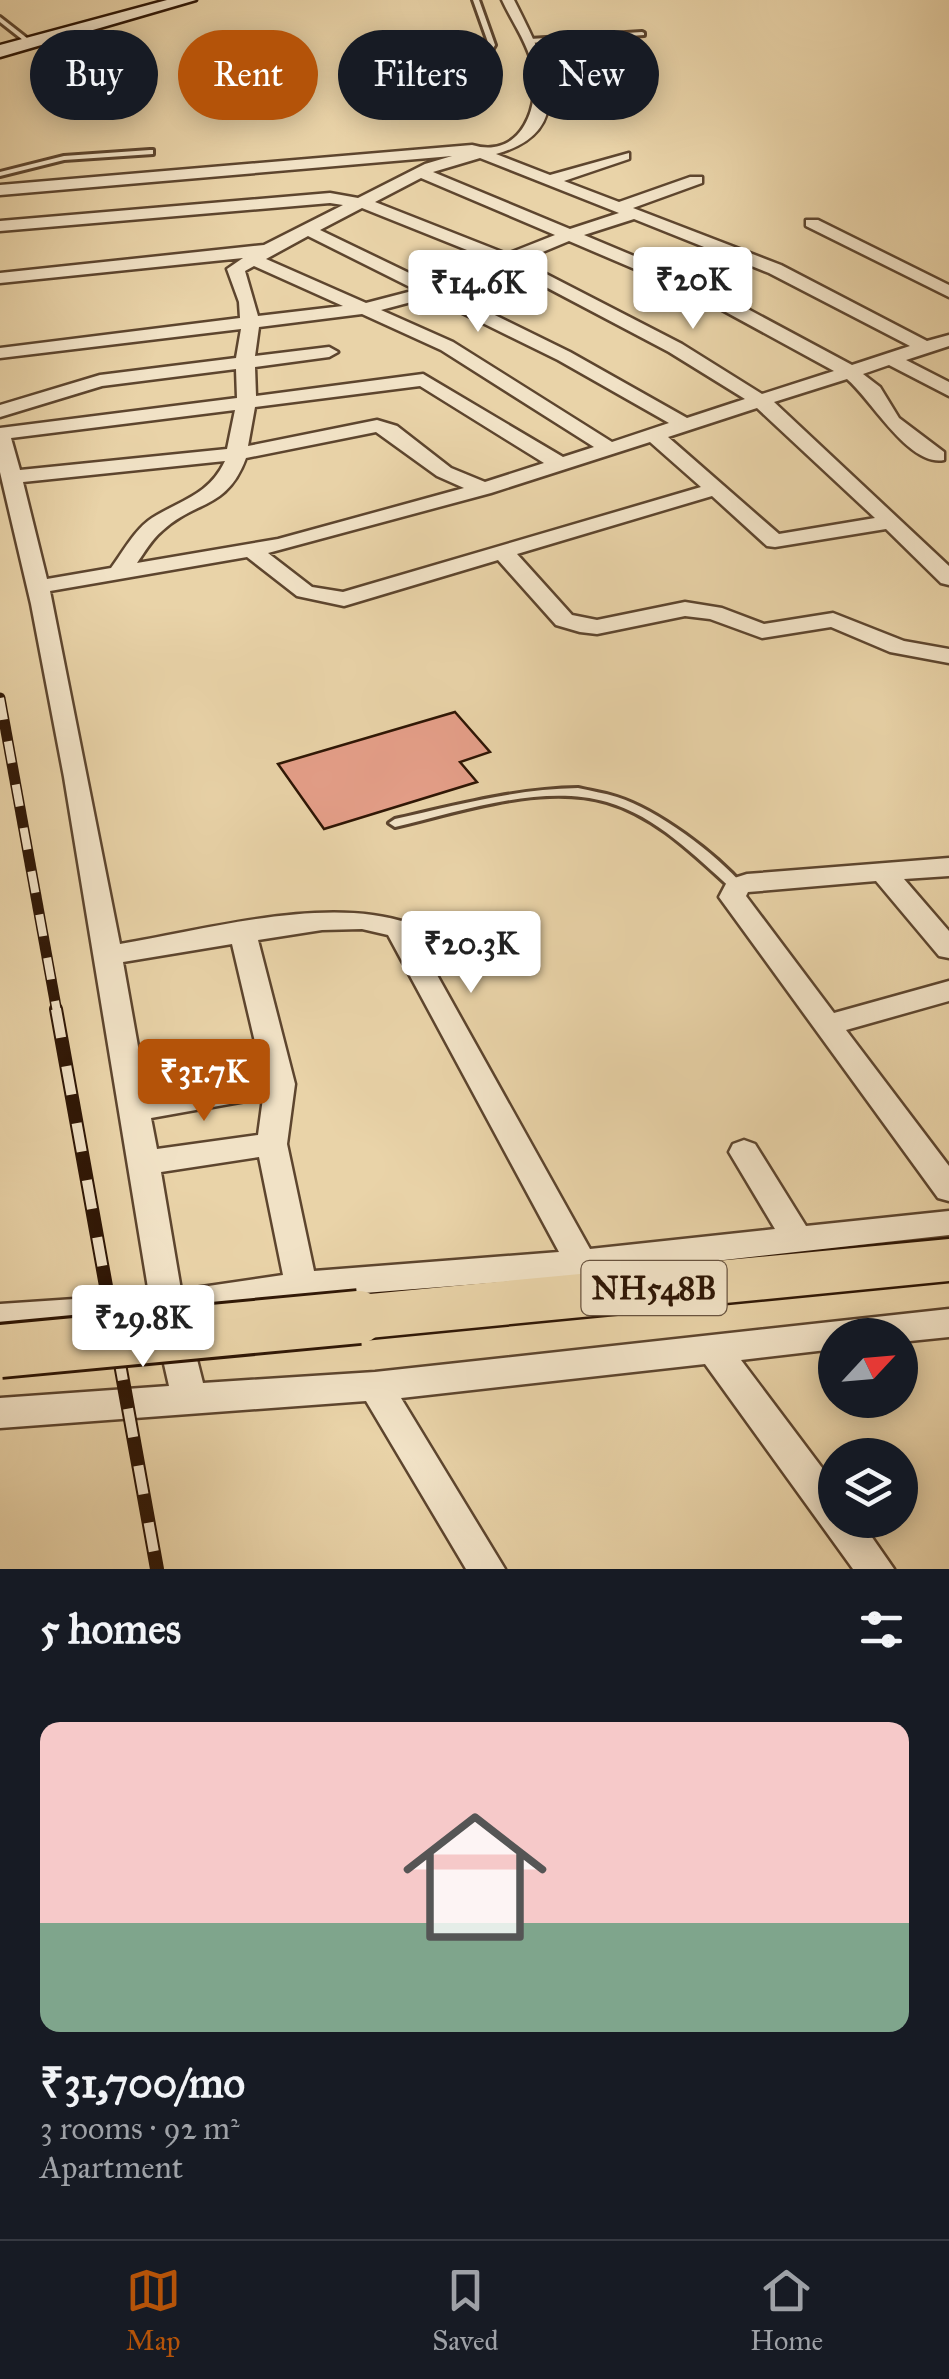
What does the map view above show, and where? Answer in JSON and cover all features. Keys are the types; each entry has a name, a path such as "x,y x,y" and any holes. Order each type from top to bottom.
{"highway":[{"name":"NH548B","path":"0,1351 949,1260"}],"main road":[{"path":"71,30 156,3 187,0"},
{"path":"0,51 30,43"}],"street":[{"path":"508,0 524,30"},
{"path":"118,573 155,525 209,497 224,483 236,454 247,400 245,360 249,323 248,302 236,269 420,172 524,138 534,120"},
{"path":"0,190 401,154 480,152 800,280 926,348"},
{"path":"552,180 624,156"},
{"path":"420,172 725,301 850,372 873,391 892,422 937,456"},
{"path":"0,353 370,308 430,291 696,180"},
{"path":"0,226 302,200 363,200 501,260 657,338 760,401 949,578"},
{"path":"812,223 949,292"},
{"path":"308,230 564,356 686,425"},
{"path":"0,278 261,255 497,374 610,449"},
{"path":"37,587 252,550 484,490 949,340"},
{"path":"0,411 100,380 329,352"},
{"path":"891,359 949,390"},
{"path":"190,1399 165,1306 107,955 37,587 0,434 423,380 562,464"},
{"path":"12,477 236,454 377,426 390,430 444,472 484,490"},
{"path":"654,435 775,541 888,522"},
{"path":"252,550 304,595 322,600 370,593 715,489"},
{"path":"504,552 564,620 580,625 597,627 685,609 714,613 762,631 834,620 898,647 949,656"},
{"path":"949,867 881,870 737,886 732,897 949,1189"},
{"path":"881,870 949,949"},
{"path":"107,955 243,932 351,920 378,920 398,930 581,1263"},
{"path":"243,932 280,1084 272,1144 301,1286"},
{"path":"827,1025 949,992"},
{"path":"134,1110 280,1084"},
{"path":"144,1164 272,1144"},
{"path":"744,1152 799,1242"},
{"path":"0,1318 165,1306 301,1286 799,1242 949,1222"},
{"path":"0,1413 375,1386 949,1323"},
{"path":"712,1347 818,1491"},
{"path":"375,1386 486,1569"},
{"path":"852,1538 875,1569"}],"lane":[{"path":"476,0 487,30"},
{"path":"0,18 30,43"},
{"path":"0,174 64,158 150,152"},
{"path":"395,823 537,792 601,793 637,806 669,825 737,886"}],"building":[{"path":"455,712 490,752 460,762 477,782 324,829 278,764"}],"railway":[{"path":"0,698 57,1012"},
{"path":"56,1009 157,1569"}]}
